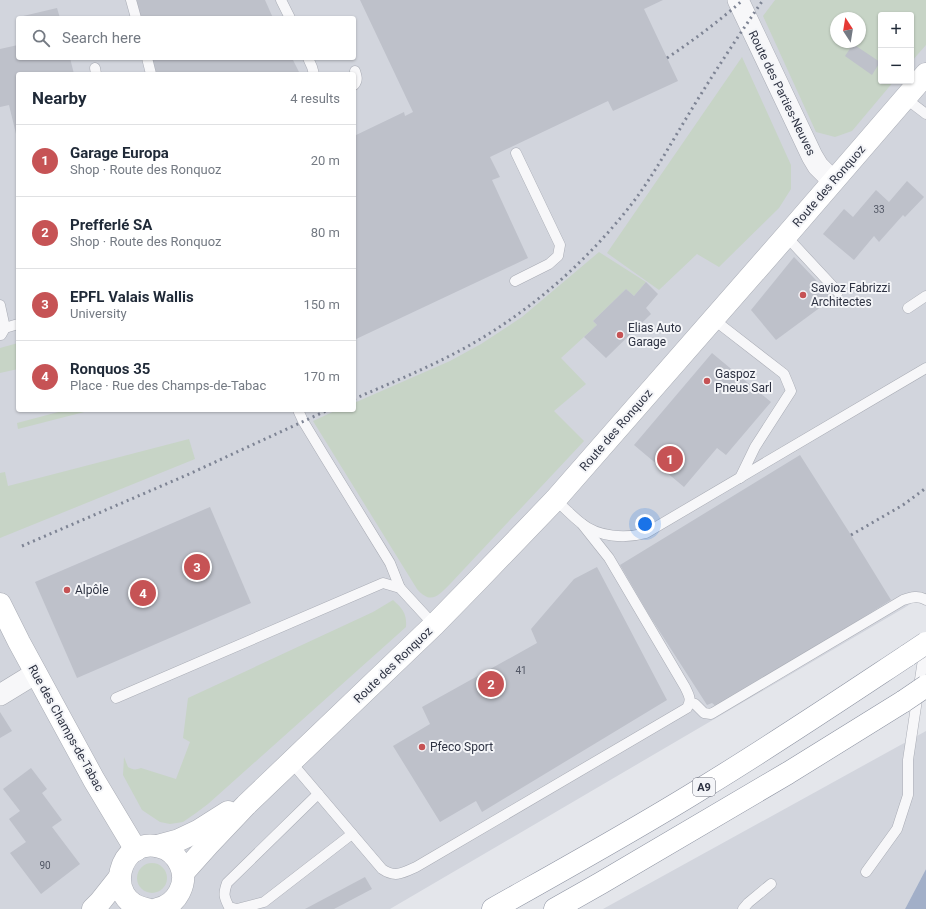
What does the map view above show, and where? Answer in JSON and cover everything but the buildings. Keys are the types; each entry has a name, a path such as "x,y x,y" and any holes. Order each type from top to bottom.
{"main road":[{"name":"Route des Ronquoz","path":"183,874 246,805 434,625 555,500 926,74"},
{"name":"Rue des Champs-de-Tabac","path":"0,604 18,642 94,780 146,848"},
{"name":"A9","path":"494,909 703,788 926,643"},
{"name":"A9","path":"555,909 782,777 926,686"},
{"name":"Route des Ronquoz","path":"146,848 179,840 210,824 288,765"},
{"path":"146,848 168,850 176,858 182,868 183,874 182,885 178,895 170,904 155,909 136,905 127,898 122,889 119,878 124,862 131,853 146,848"},
{"path":"92,909 100,902 119,878"}],"street":[{"name":"Route des Parties-Neuves","path":"738,0 812,156 818,166 833,181"},
{"path":"0,695 36,673"}],"lane":[{"path":"131,0 135,16"},
{"path":"281,0 289,16"},
{"path":"148,60 150,72"},
{"path":"309,60 313,72"},
{"path":"905,98 926,114"},
{"path":"515,281 549,264 558,256 560,245 516,153"},
{"path":"786,236 838,292"},
{"path":"908,308 926,296"},
{"path":"0,305 3,332 16,325"},
{"path":"713,319 784,374 791,391 755,447 740,478"},
{"path":"582,524 598,532 620,537 638,536 646,533 926,368"},
{"path":"299,412 315,441 390,563 400,588 434,625"},
{"path":"288,765 318,794 382,869 388,874 400,874 416,867 687,708 690,703 685,687 609,558 582,524 555,500"},
{"path":"116,698 383,583 400,588"},
{"path":"690,703 695,704 704,713 711,714 903,600 912,597 923,598 926,600"},
{"path":"866,872 897,829 908,795 908,760 926,640"},
{"path":"318,794 227,883 224,890 224,898 229,907 237,909 264,902 352,834"},
{"path":"743,909 771,884"}],"shaded area":[{"path":"0,0 926,0 926,594 390,909 0,909"},
{"path":"926,731 926,869 905,909 603,909"}],"green space":[{"path":"775,0 926,0 926,45 914,59 914,12 878,12 878,84 891,84 852,131 835,137 816,132 763,16"},
{"path":"742,57 791,165 791,189 779,208 719,267 697,254 659,290 607,253"},
{"path":"599,252 646,282 634,296 626,289 593,321 597,325 561,358 586,384 554,411 584,441 446,588 434,597 426,597 417,589 313,421 333,412 356,412 356,402 450,361 481,344 522,317"},
{"path":"16,344 16,369 0,373 0,348"},
{"path":"58,412 84,412 18,429 17,423"},
{"path":"189,439 195,459 0,538 0,473 5,472 8,486"},
{"path":"393,600 404,612 406,627 208,804 183,822 170,824 160,822 142,810 123,775 124,757 128,767 131,769 141,768 176,779 190,742 183,738 188,698 373,612"},
{"path":"152,863 162,868 167,878 162,888 152,893 142,888 137,878 142,868"}],"water":[{"path":"926,869 926,909 905,909"}],"railway":[{"path":"667,58 706,30 743,0"},
{"path":"356,398 432,365 477,341 521,312 542,296 582,260 617,222 641,191 715,72 763,0"},
{"path":"22,546 187,475 324,412"},
{"path":"851,535 903,505 926,488"}],"place":[{"name":"Savioz Fabrizzi Architectes","path":"803,295"},
{"name":"Elias Auto Garage","path":"620,335"},
{"name":"Gaspoz Pneus Sarl","path":"707,381"},
{"name":"Garage Europa","path":"670,459"},
{"name":"EPFL Valais Wallis","path":"197,567"},
{"name":"Alpôle","path":"67,590"},
{"name":"Ronquos 35","path":"143,593"},
{"name":"Prefferlé SA","path":"491,684"},
{"name":"Pfeco Sport","path":"422,747"}]}
